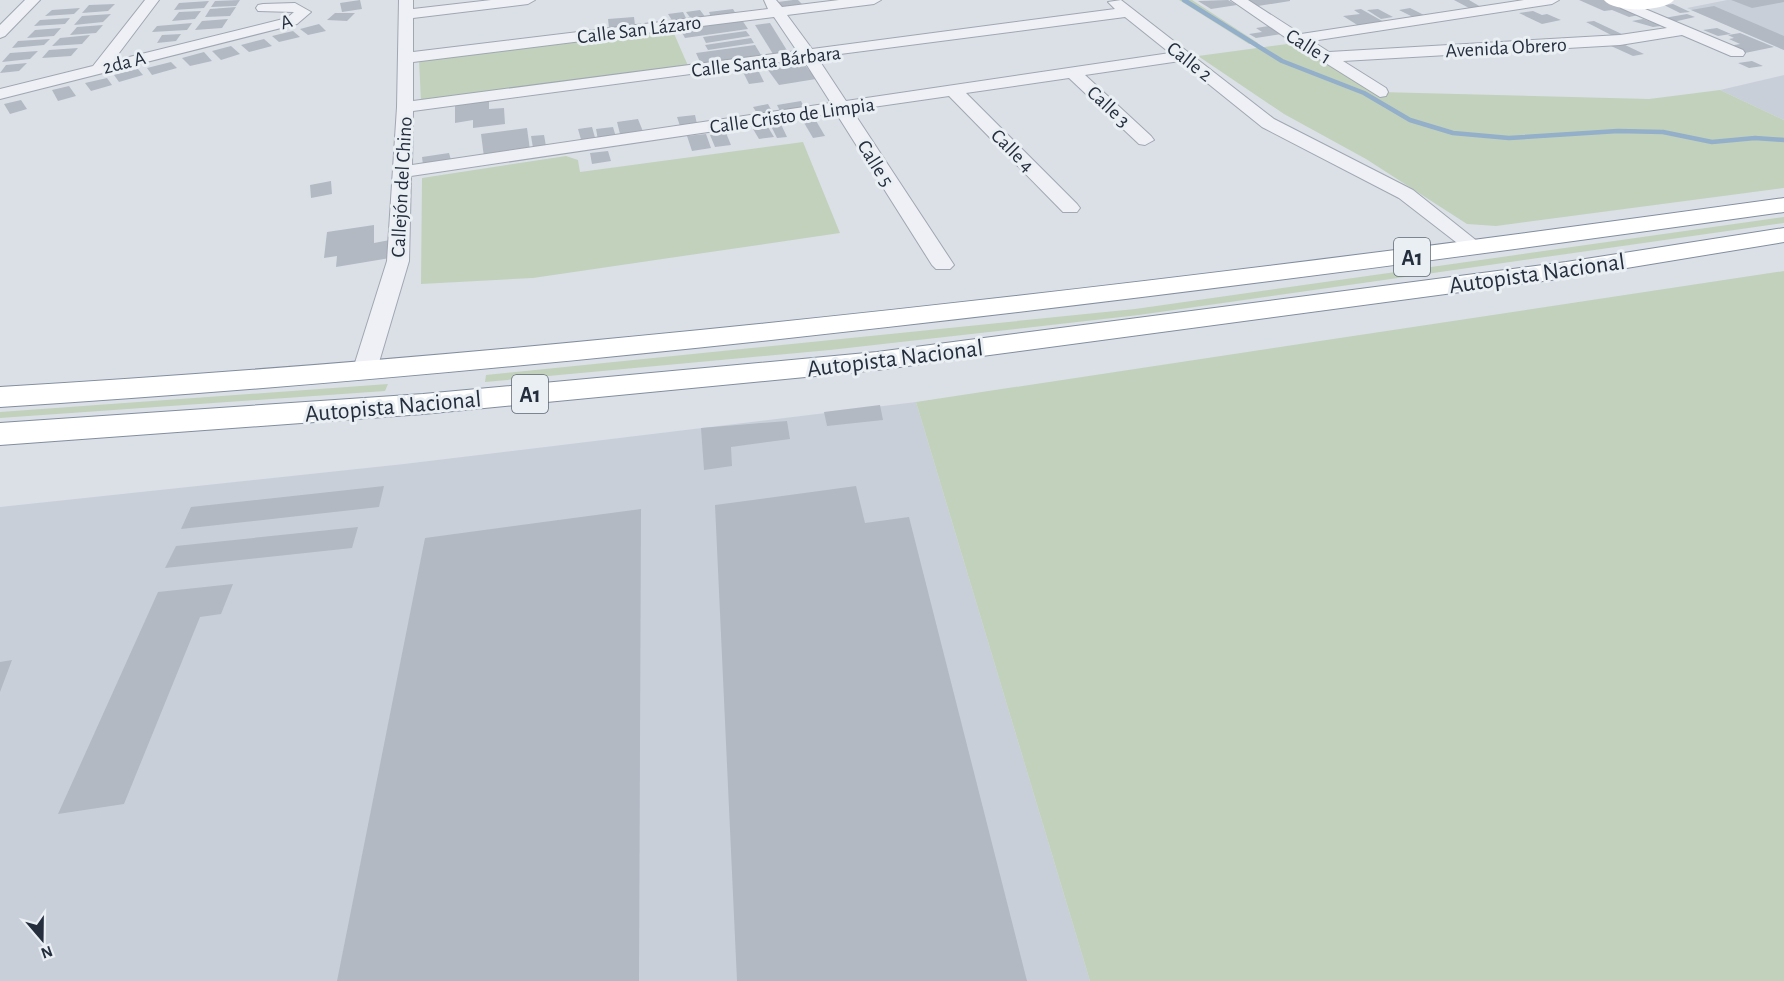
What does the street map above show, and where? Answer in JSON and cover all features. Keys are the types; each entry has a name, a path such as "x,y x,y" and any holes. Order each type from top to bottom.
{"main road":[{"path":"1620,2 1665,0"},
{"name":"Autopista Nacional","path":"0,397 365,369 945,314 1477,249 1784,205"},
{"name":"Autopista Nacional","path":"0,434 423,404 877,361 1566,270 1784,235"}],"street":[{"path":"0,33 33,0"},
{"path":"99,69 152,0"},
{"path":"406,7 528,0"},
{"name":"Calle San Lázaro","path":"405,58 773,6 874,0"},
{"name":"Calle 2","path":"1111,0 1268,123 1406,194 1477,249"},
{"name":"Calle 1","path":"1238,0 1380,92"},
{"path":"1297,39 1551,0"},
{"path":"1620,2 1737,53"},
{"name":"A","path":"265,4 296,7 304,12 292,21 249,31 265,4"},
{"name":"Calle 5","path":"773,6 808,55 943,265"},
{"name":"Callejón del Chino","path":"365,369 398,261 400,172 405,107 406,7"},
{"name":"Calle Santa Bárbara","path":"405,107 1128,12"},
{"path":"1468,12 1526,46"},
{"name":"Avenida Obrero","path":"1328,57 1620,40 1684,30"},
{"name":"2da A","path":"0,94 249,31"},
{"name":"Calle Cristo de Limpia","path":"400,172 955,92 1184,56"},
{"name":"Calle 3","path":"1073,73 1145,140"},
{"name":"Calle 4","path":"955,92 1071,208"}],"shaded area":[{"path":"1727,0 1784,0 1784,50 1687,8"},
{"path":"1784,75 1784,120 1720,90"},
{"path":"916,402 1090,981 0,981 0,507 404,464"}],"green space":[{"path":"1179,0 1192,0 1258,43 1249,44"},
{"path":"672,29 689,68 421,102 419,60"},
{"path":"1295,43 1380,92 1649,99 1720,90 1784,120 1784,188 1496,226 1467,224 1366,159 1284,114 1198,56"},
{"path":"803,142 840,233 533,278 421,284 422,178 566,156 578,160 580,172"},
{"path":"1784,217 1784,223 1139,315 830,350 485,382 486,375 1135,309"},
{"path":"1784,271 1784,981 1090,981 916,402"},
{"path":"388,384 385,391 0,418 0,412"}],"building":[{"path":"240,0 236,6 211,7 215,1"},
{"path":"360,0 362,9 342,12 340,3"},
{"path":"798,0 802,4 782,7 778,2"},
{"path":"1228,0 1237,5 1211,9 1198,1"},
{"path":"1247,0 1290,0 1290,1 1258,6"},
{"path":"1454,0 1469,0 1481,7 1469,8"},
{"path":"1579,0 1604,0 1639,15 1629,17 1612,10 1604,11"},
{"path":"1731,0 1784,0 1784,2 1752,8"},
{"path":"209,1 204,8 174,10 179,3"},
{"path":"115,4 108,11 82,13 89,5"},
{"path":"1673,4 1690,12 1680,13 1664,5"},
{"path":"1714,6 1784,36 1784,50 1691,10"},
{"path":"236,7 230,16 205,17 210,9"},
{"path":"80,8 74,14 45,16 52,10"},
{"path":"1410,8 1424,15 1413,17 1399,10"},
{"path":"733,9 736,14 711,17 709,12"},
{"path":"1361,9 1384,22 1359,26 1343,16 1360,14 1354,10"},
{"path":"1378,9 1393,17 1381,19 1367,10"},
{"path":"700,10 706,18 692,20 686,12"},
{"path":"201,11 195,19 172,21 179,12"},
{"path":"1533,11 1561,20 1542,24 1519,13"},
{"path":"683,12 687,20 673,22 668,14"},
{"path":"335,13 355,13 347,21 327,20"},
{"path":"111,14 103,22 74,25 82,16"},
{"path":"1687,14 1695,17 1673,22 1664,18"},
{"path":"634,17 635,25 609,28 608,19"},
{"path":"70,18 65,24 34,26 40,20"},
{"path":"228,19 222,28 195,30 202,21"},
{"path":"1643,19 1661,26 1653,27 1632,21"},
{"path":"742,20 748,29 685,38 680,29"},
{"path":"1594,21 1624,35 1615,37 1586,22"},
{"path":"192,23 187,30 152,32 157,26"},
{"path":"770,23 788,52 773,54 755,25"},
{"path":"319,24 326,31 308,35 300,29"},
{"path":"103,25 96,33 70,35 77,27"},
{"path":"1269,26 1282,34 1256,38 1249,34 1262,32 1256,28"},
{"path":"61,28 54,36 27,38 35,30"},
{"path":"1717,28 1731,34 1718,36 1703,30"},
{"path":"293,31 300,37 279,42 272,36"},
{"path":"746,31 750,36 706,43 703,37"},
{"path":"1740,33 1774,47 1745,53 1729,46 1740,44 1729,39 1734,38 1728,35"},
{"path":"181,34 176,41 157,43 162,35"},
{"path":"90,35 82,44 52,46 60,38"},
{"path":"751,38 754,43 708,50 705,45"},
{"path":"50,39 44,45 12,48 18,41"},
{"path":"264,39 272,46 249,52 241,45"},
{"path":"1623,44 1644,54 1633,56 1611,46"},
{"path":"755,45 761,55 701,64 696,53"},
{"path":"231,46 240,54 221,60 212,51"},
{"path":"78,48 71,56 42,58 49,50"},
{"path":"38,51 30,59 2,62 10,53"},
{"path":"204,52 212,61 190,66 182,58"},
{"path":"801,60 816,79 779,85 765,66"},
{"path":"1752,61 1763,66 1749,68 1738,63"},
{"path":"171,62 177,68 152,75 147,68"},
{"path":"27,63 19,71 0,73 6,65"},
{"path":"757,68 764,82 749,84 742,70"},
{"path":"138,69 143,75 119,82 114,75"},
{"path":"107,78 112,85 91,91 85,83"},
{"path":"69,86 76,96 58,101 52,90"},
{"path":"21,100 27,109 10,114 4,104"},
{"path":"489,101 489,109 504,108 505,124 473,128 473,120 455,123 455,105"},
{"path":"801,101 805,109 781,113 777,105"},
{"path":"768,104 773,113 758,115 753,107"},
{"path":"695,115 697,124 680,126 677,117"},
{"path":"638,119 644,134 621,138 617,122"},
{"path":"815,119 825,136 813,138 803,121"},
{"path":"780,122 787,137 777,138 770,124"},
{"path":"592,127 596,141 582,143 578,129"},
{"path":"613,127 616,137 598,140 596,129"},
{"path":"768,127 774,137 759,139 753,129"},
{"path":"527,128 530,150 484,157 481,134"},
{"path":"726,133 731,145 715,147 710,135"},
{"path":"706,134 711,148 692,151 687,136"},
{"path":"544,135 546,146 533,148 531,136"},
{"path":"608,151 611,161 592,164 590,153"},
{"path":"449,153 451,160 423,165 422,157"},
{"path":"331,181 332,194 311,198 310,185"},
{"path":"374,225 374,243 390,240 390,258 336,267 337,256 324,258 327,232"},
{"path":"880,405 883,420 827,426 824,412"},
{"path":"787,421 790,439 731,447 732,466 704,470 701,428"},
{"path":"384,486 379,507 181,529 191,507"},
{"path":"856,486 865,523 909,517 1027,981 737,981 715,505"},
{"path":"641,509 639,981 337,981 425,538"},
{"path":"358,527 352,548 165,568 176,546"},
{"path":"233,584 221,614 200,617 124,804 58,814 158,592"},
{"path":"12,660 0,692 0,662"}],"waterway":[{"path":"1184,0 1282,61 1364,93 1410,120 1453,133 1509,138 1618,131 1663,132 1712,142 1755,138 1784,140"}]}
